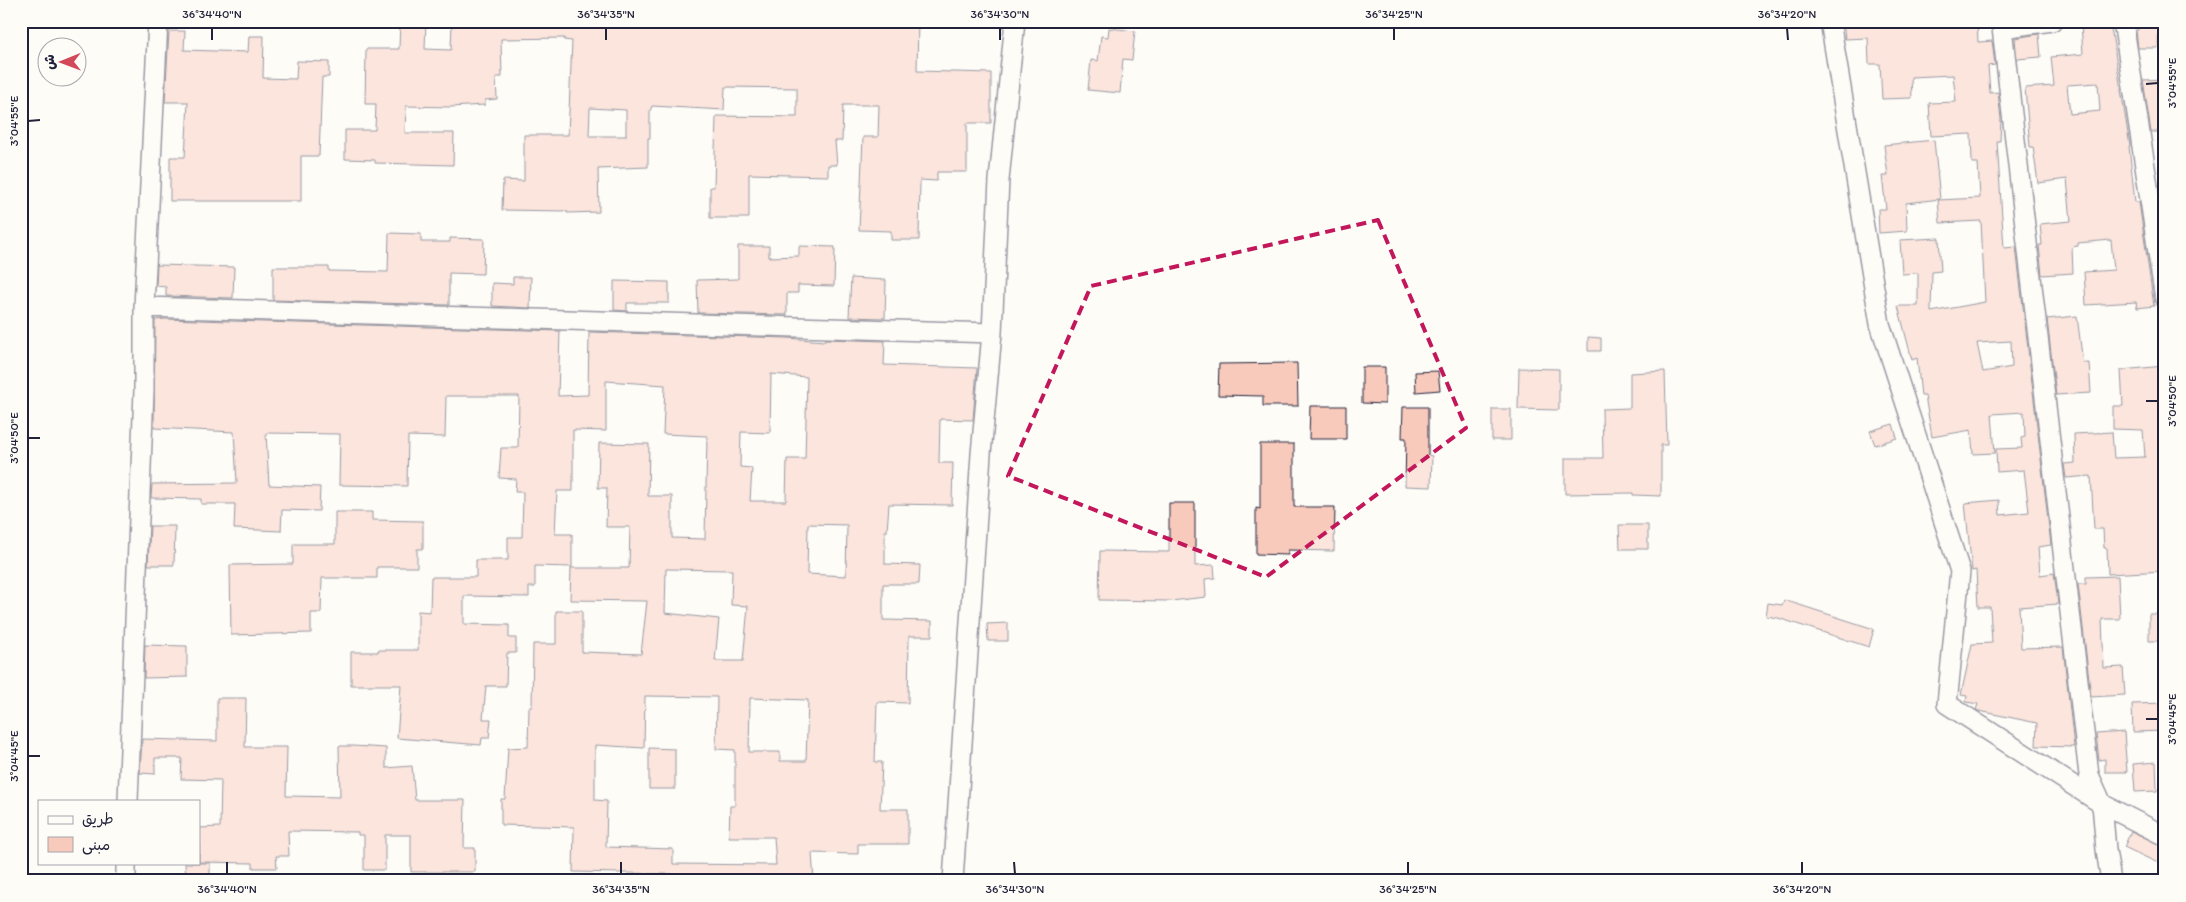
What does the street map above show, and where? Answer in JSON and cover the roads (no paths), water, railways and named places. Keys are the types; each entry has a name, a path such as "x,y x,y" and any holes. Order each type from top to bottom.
{"street":[{"path":"128,800 144,390 144,307 158,21"},
{"path":"953,881 981,454 992,333 999,180 1015,21"},
{"path":"1830,21 1880,324 1960,570 1947,704 2102,804 2165,836"},
{"path":"2052,21 2002,28 2089,775 2102,804 2111,881"},
{"path":"2123,21 2165,299"},
{"path":"144,307 992,333"},
{"path":"126,864 126,881"}]}
